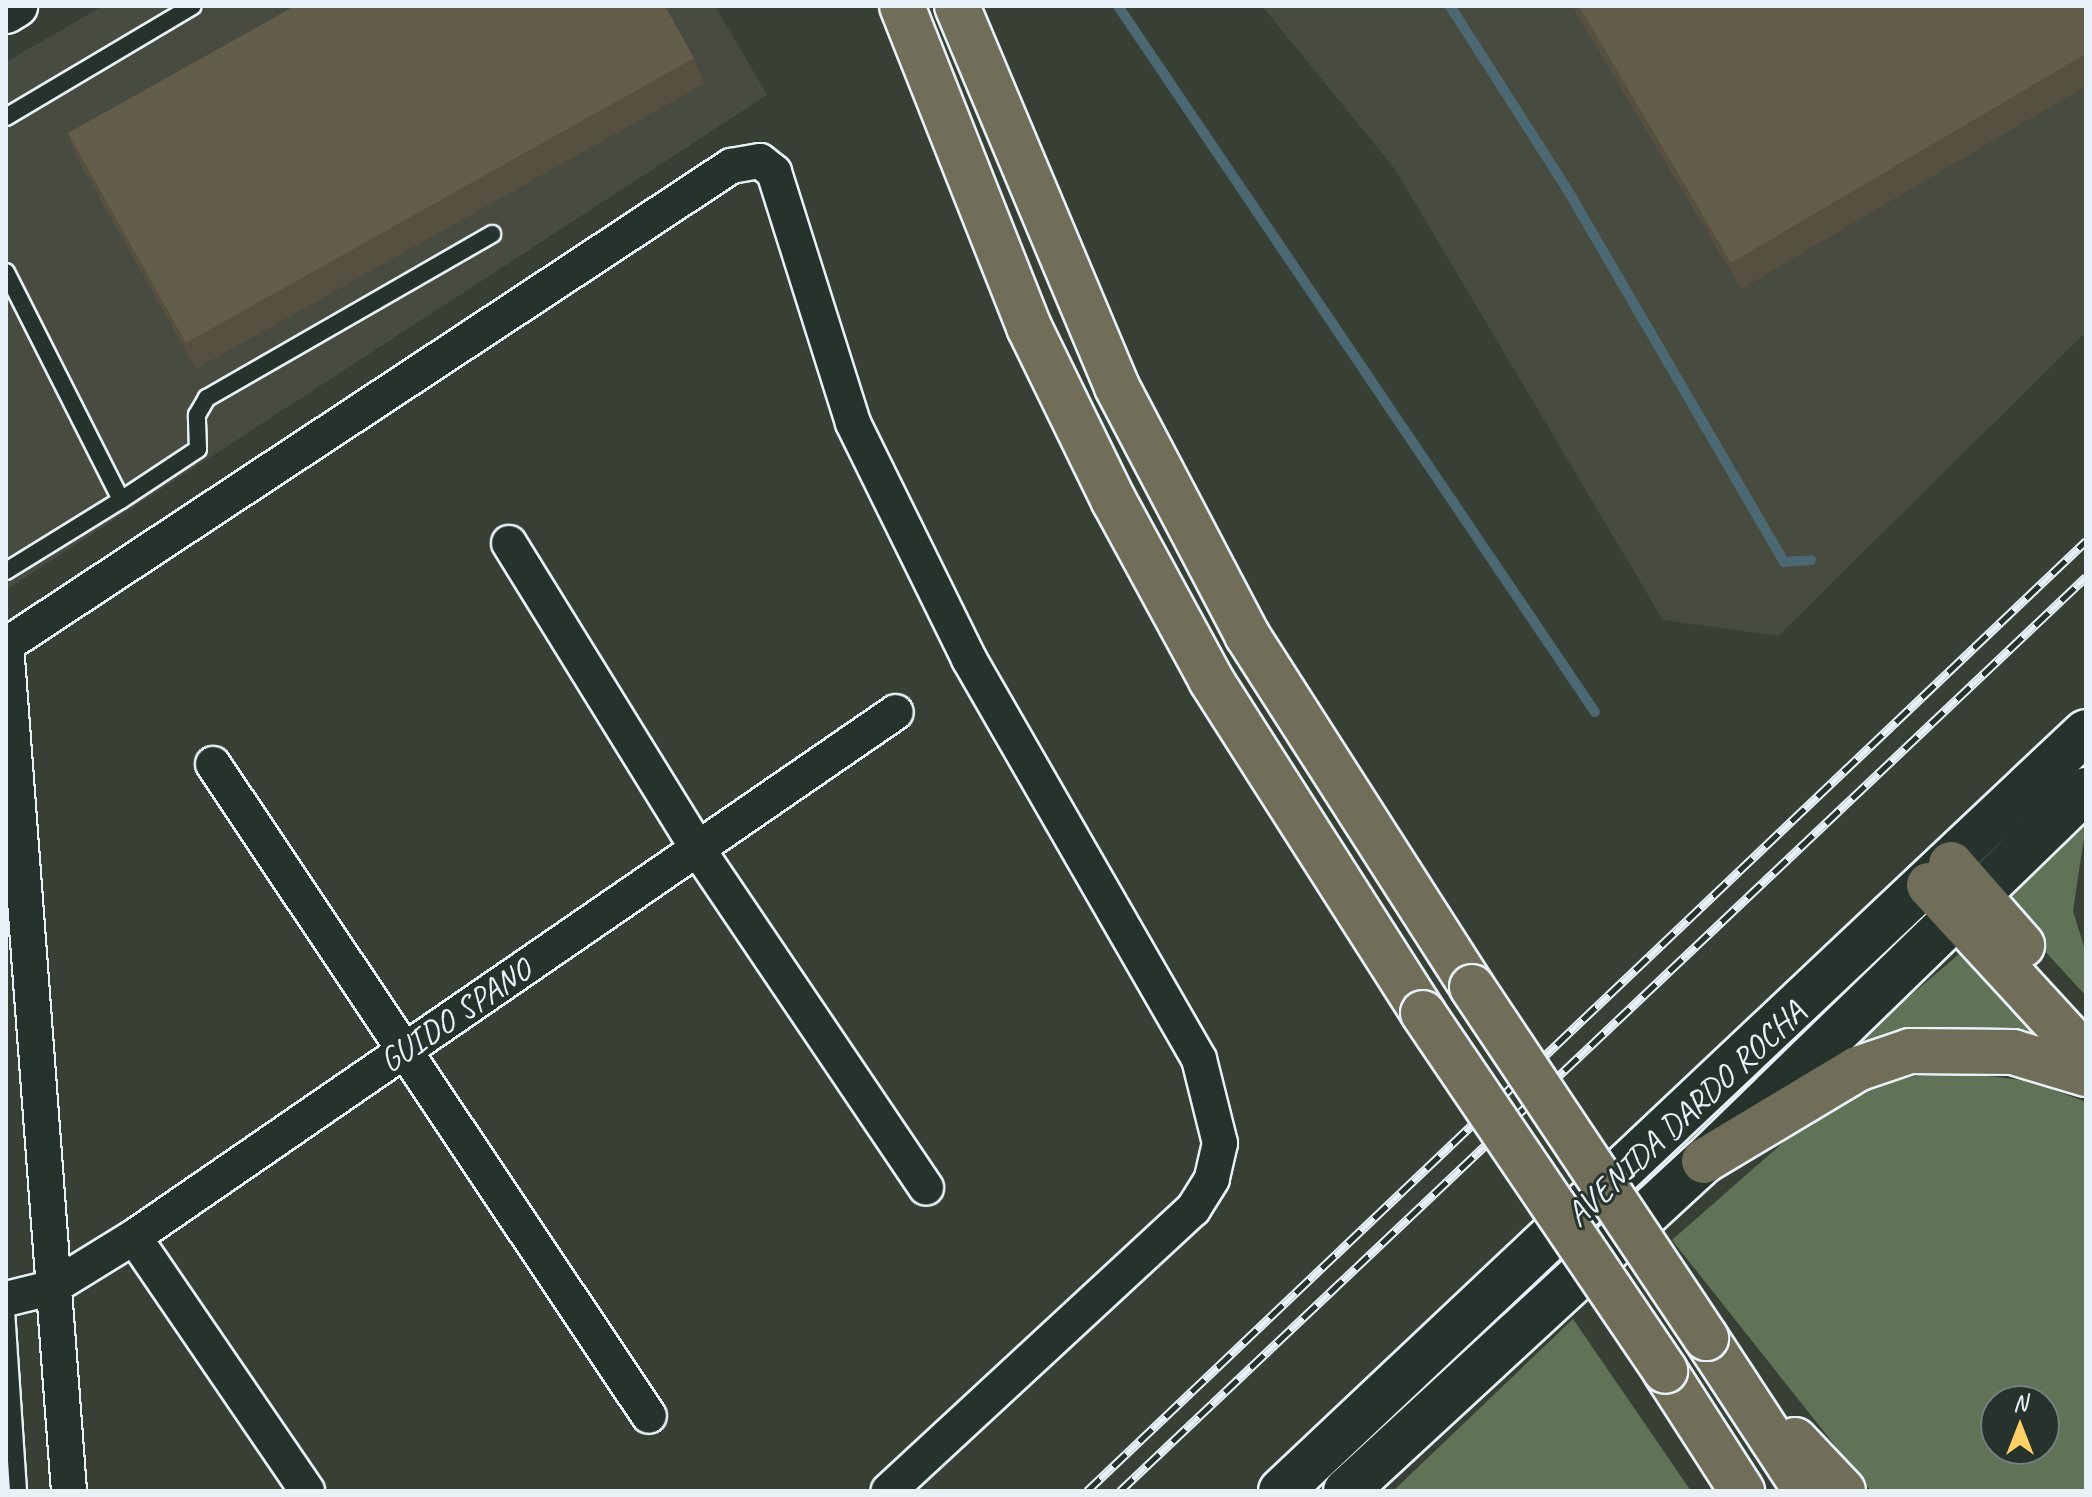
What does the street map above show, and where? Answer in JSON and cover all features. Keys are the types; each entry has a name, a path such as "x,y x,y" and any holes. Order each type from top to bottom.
{"highway":[{"path":"902,6 1029,327 1114,501 1211,680 1423,1013 1665,1371 1742,1491"},
{"path":"957,6 1117,387 1233,607 1472,987 1806,1491"},
{"path":"1953,889 2086,1019"},
{"path":"1953,889 2086,1056"},
{"path":"1704,1161 1857,1069 1910,1051 2013,1052 2086,1074"},
{"path":"1715,1352 1843,1491"}],"main road":[{"name":"AVENIDA DARDO ROCHA","path":"1346,1491 1704,1161 1953,889 2086,732"},
{"name":"AVENIDA DARDO ROCHA","path":"1281,1491 1953,889 2086,790"}],"street":[{"path":"6,12 16,6"},
{"path":"69,1491 51,1288 6,645 731,166 760,161 774,172 853,423 969,659 1199,1059 1220,1143 1212,1179 1193,1209 889,1491"},
{"path":"509,543 699,851 926,1188"},
{"name":"GUIDO SPANO","path":"6,1299 51,1288 134,1237 406,1047 699,851 896,712"},
{"path":"213,764 406,1047 649,1416"},
{"path":"134,1237 307,1491"}],"lane":[{"path":"6,117 193,6"},
{"path":"6,571 198,449 197,415 207,398 492,234"},
{"path":"6,272 121,500"},
{"path":"6,1310 18,1491"}],"shaded area":[{"path":"103,6 715,6 767,95 6,590 6,62"},
{"path":"1262,6 2086,6 2086,332 1778,636 1663,620 1395,169"}],"green space":[{"path":"2086,824 2073,911 2086,953 2086,996 2001,903"},
{"path":"1965,949 2061,1049 1845,1051"},
{"path":"1939,1070 2029,1081 2086,1102 2086,1491 1871,1491 1672,1240 1795,1132 1859,1090"},
{"path":"1573,1319 1691,1491 1393,1491"}],"building":[{"path":"295,6 665,6 694,58 186,343 68,133"},
{"path":"1579,6 2086,6 2086,54 1731,263"}],"waterway":[{"path":"1118,6 1595,712"},
{"path":"1450,6 1567,189 1784,562 1811,560"}],"railway":[{"path":"1087,1491 2086,541"},
{"path":"1120,1491 2086,577"}]}
